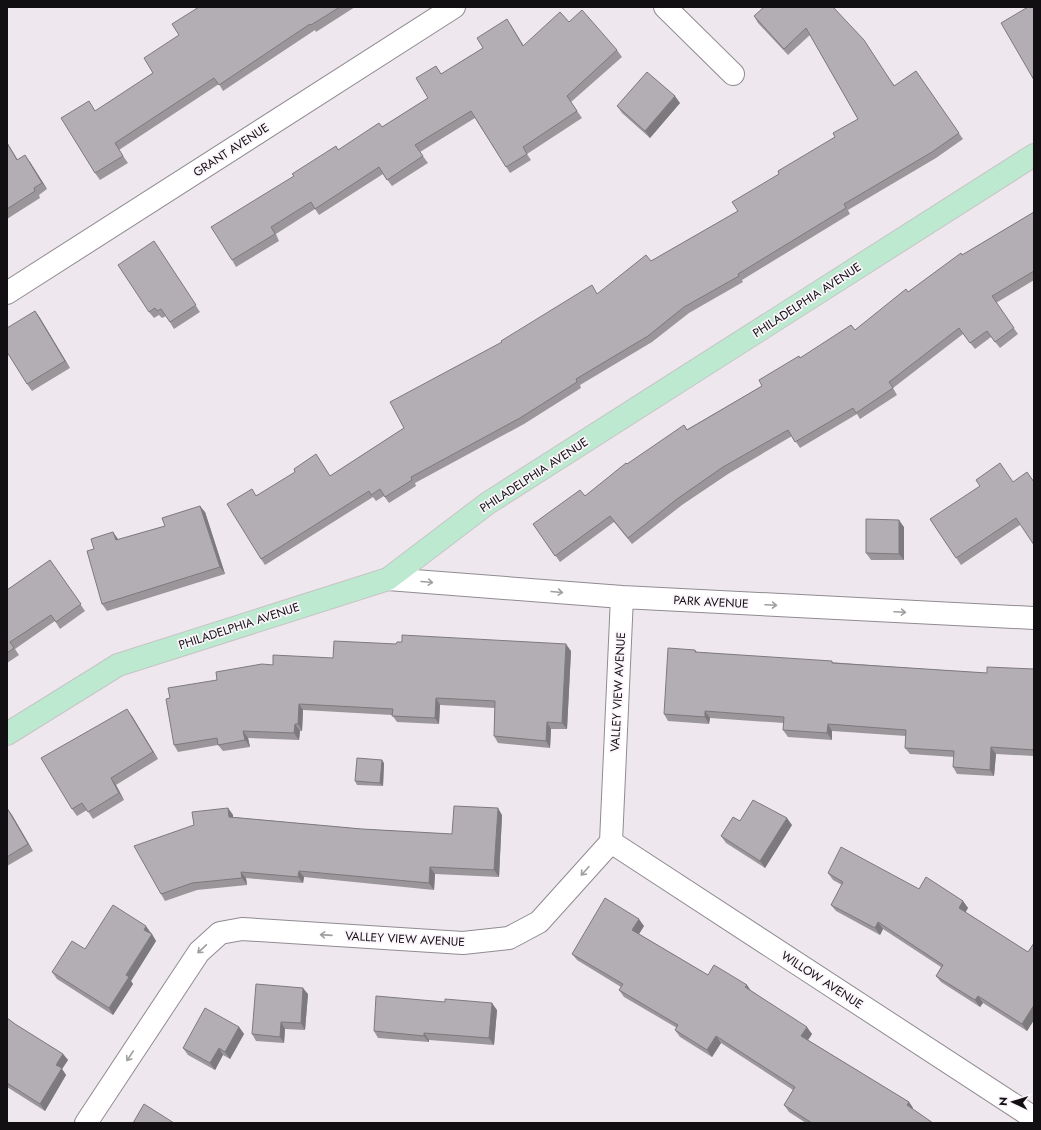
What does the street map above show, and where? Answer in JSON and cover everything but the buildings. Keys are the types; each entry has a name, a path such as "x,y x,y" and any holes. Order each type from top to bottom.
{"main road":[{"name":"PHILADELPHIA AVENUE","path":"7,734 118,665 388,578 488,503 1034,155"}],"street":[{"name":"GRANT AVENUE","path":"7,293 454,7"},
{"path":"665,7 733,74"},
{"name":"PARK AVENUE","path":"388,578 622,598 1034,618"},
{"name":"VALLEY VIEW AVENUE","path":"86,1123 199,952 220,934 242,929 463,943 510,938 539,922 611,842 622,598"},
{"name":"WILLOW AVENUE","path":"611,842 1034,1118"}]}
